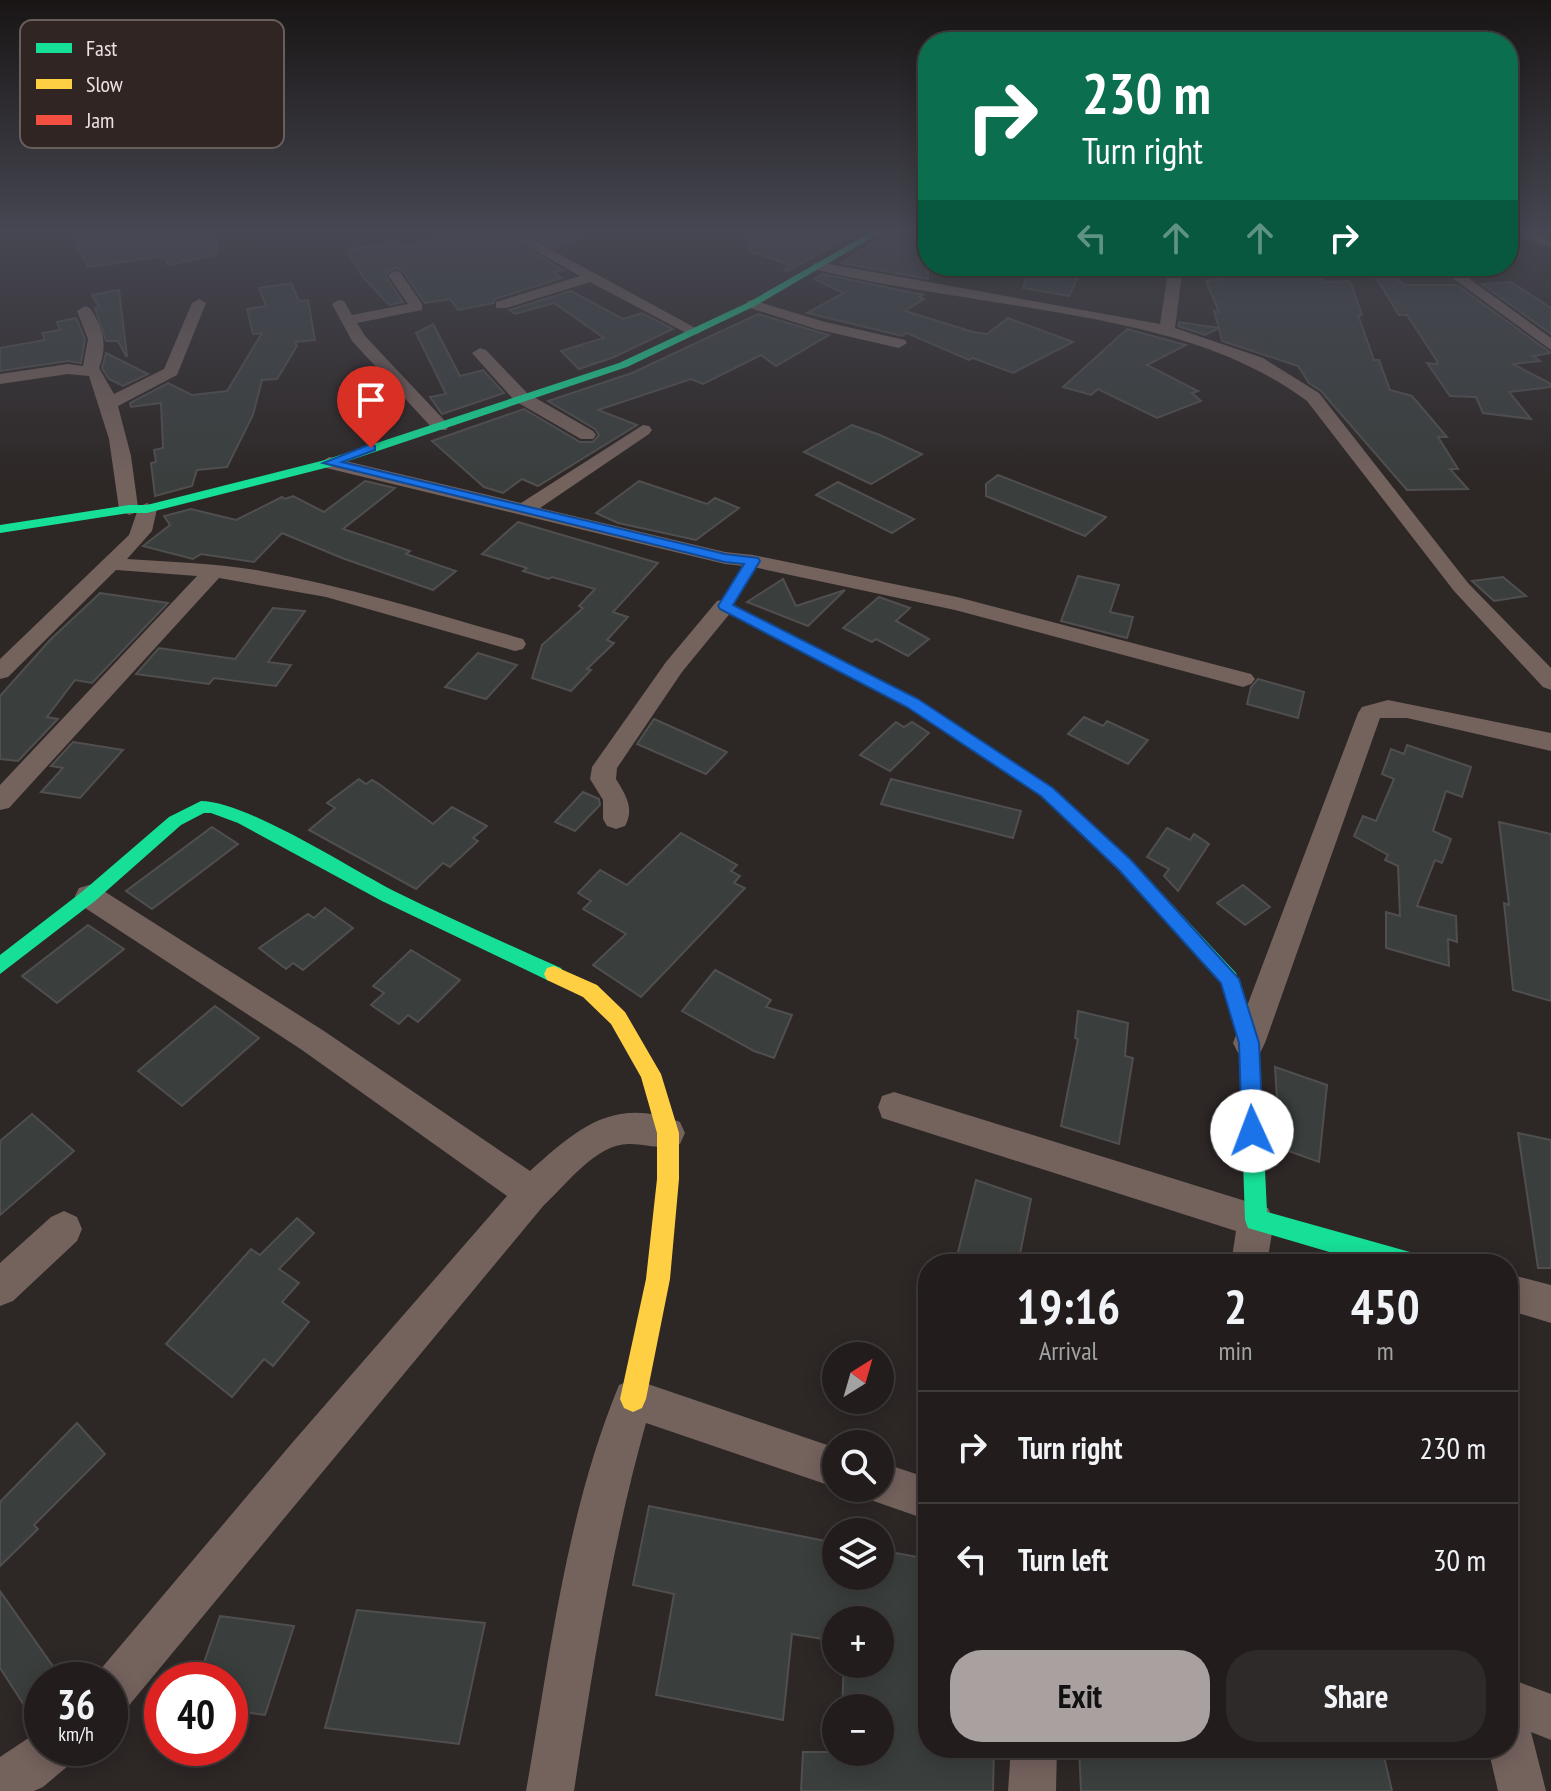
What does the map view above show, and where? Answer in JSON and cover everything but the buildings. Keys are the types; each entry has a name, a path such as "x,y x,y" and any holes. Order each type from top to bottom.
{"street":[{"path":"87,315 96,327 95,360 90,369"},
{"path":"108,404 171,372 194,315"},
{"path":"345,315 358,338 440,426"},
{"path":"348,320 377,315"},
{"path":"662,315 693,331"},
{"path":"0,529 138,509 329,463 623,365 729,315"},
{"path":"785,315 821,326 899,343"},
{"path":"1091,315 1167,330 1262,362 1284,373 1313,397 1461,587 1551,682"},
{"path":"1167,330 1169,315"},
{"path":"1509,315 1551,345"},
{"path":"480,353 521,397 587,435"},
{"path":"0,379 68,369 90,369 98,377 142,531 113,564 0,672"},
{"path":"525,509 643,430"},
{"path":"329,463 725,558 753,561 957,604 1243,679"},
{"path":"616,819 616,800 603,779 605,767 674,667 725,606 753,561"},
{"path":"113,564 247,574 515,644"},
{"path":"0,801 61,739 164,621 214,571"},
{"path":"725,606 904,698 1047,792 1125,865 1229,979 1249,1043 1256,1220 1251,1254"},
{"path":"1249,1043 1370,713 1388,708 1407,710 1551,742"},
{"path":"0,966 89,896 175,821 201,807 224,809 388,896 590,991 608,1004 625,1025 661,1101 668,1133 669,1168 661,1274 645,1360 603,1501 579,1613 550,1791"},
{"path":"89,896 233,985 380,1084 532,1193"},
{"path":"894,1107 1375,1254"},
{"path":"128,1671 532,1193 580,1149 605,1132 628,1128 668,1133"},
{"path":"0,1288 64,1229"},
{"path":"1518,1295 1551,1304"},
{"path":"633,1399 822,1463"},
{"path":"894,1488 918,1496"},
{"path":"1518,1705 1551,1717"},
{"path":"1032,1791 1034,1758"},
{"path":"1514,1758 1522,1791"}],"traffic: fast":[{"path":"0,529 129,509 147,509 329,463 623,365 730,315"},
{"path":"887,690 913,703 1047,792 1125,865 1229,979 1249,1043 1256,1220 1375,1254"},
{"path":"0,966 89,896 175,821 201,807 212,807 244,819 388,896 554,974"}],"traffic: slow":[{"path":"554,974 590,991 618,1018 651,1074 668,1133 668,1179 658,1279 633,1399"}],"traffic: jam":[{"path":"753,561 725,606 887,690"}],"route":[{"path":"371,448 329,463 725,558 753,561 725,606 913,703 1047,792 1125,865 1229,979 1249,1043 1252,1131"}]}
